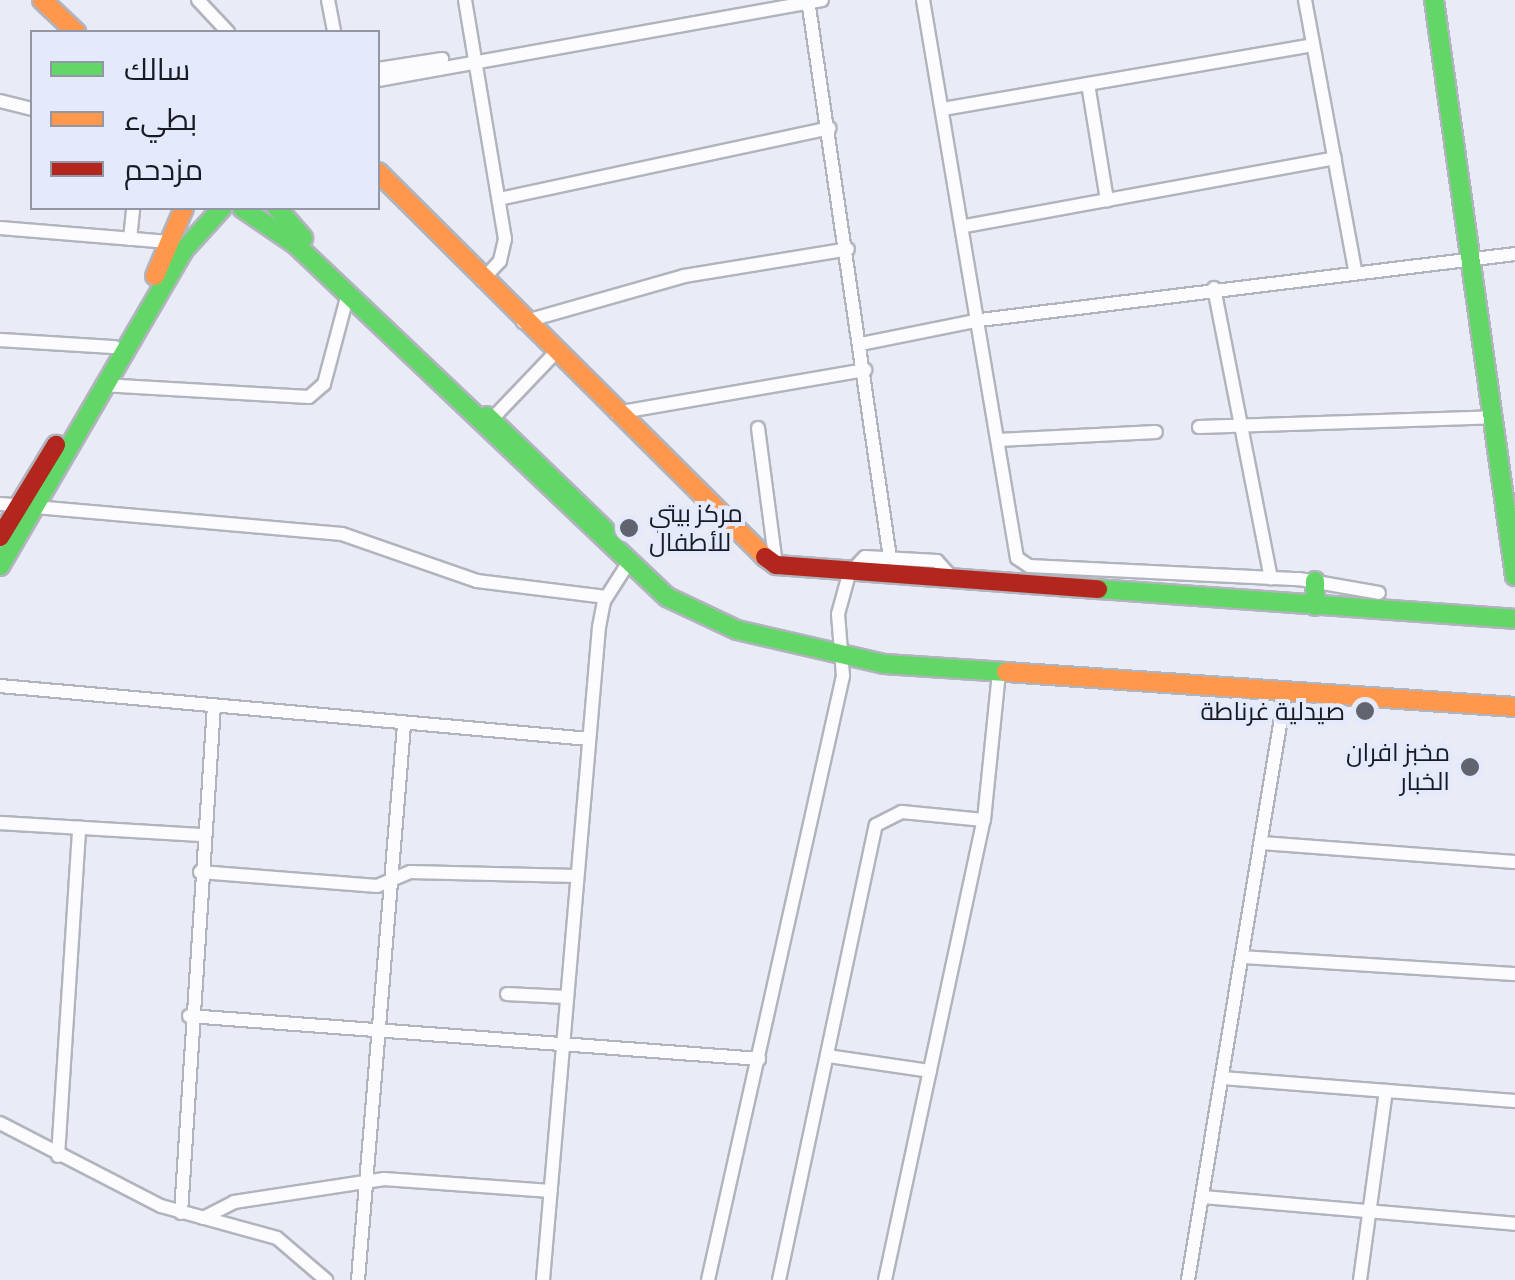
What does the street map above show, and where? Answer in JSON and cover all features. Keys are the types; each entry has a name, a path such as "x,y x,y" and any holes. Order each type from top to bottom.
{"street":[{"path":"42,0 74,30"},
{"path":"60,0 91,30"},
{"path":"198,0 226,30"},
{"path":"328,0 334,30"},
{"path":"465,0 505,247 482,280"},
{"path":"380,80 784,0"},
{"path":"923,0 980,320 1016,553 1025,564 1315,580 1379,593"},
{"path":"1304,0 1355,270"},
{"path":"1434,0 1515,576"},
{"path":"380,69 474,58 813,1 890,558"},
{"path":"943,109 1312,44"},
{"path":"1088,84 1107,200"},
{"path":"0,101 30,108"},
{"path":"499,199 828,128"},
{"path":"964,226 1334,158"},
{"path":"380,174 554,354 776,565 956,582 1515,620"},
{"path":"130,238 132,210"},
{"path":"0,537 115,347 172,242 183,210"},
{"path":"0,566 18,506 102,385 183,252 220,210"},
{"path":"244,210 348,294 627,565 686,604 736,630 844,660 1515,707"},
{"path":"278,210 491,420 686,604"},
{"path":"0,228 172,242"},
{"path":"523,322 684,276 848,250"},
{"path":"861,344 980,320 1355,270 1515,254"},
{"path":"1214,288 1271,578"},
{"path":"102,385 309,397 324,384 348,294"},
{"path":"0,340 115,347"},
{"path":"491,420 554,354"},
{"path":"616,413 865,370"},
{"path":"1199,427 1494,417"},
{"path":"758,428 776,565"},
{"path":"998,440 1156,432"},
{"path":"18,506 342,534 478,582 606,597"},
{"path":"708,1280 844,660 838,614 849,574 861,558 890,558 941,562 956,582"},
{"path":"543,1280 576,876 606,597 627,565"},
{"path":"1314,606 1315,580"},
{"path":"885,1280 984,820 1000,672"},
{"path":"0,686 590,739"},
{"path":"1188,1280 1286,688"},
{"path":"182,1213 189,1016 214,705"},
{"path":"358,1280 375,1028 394,878 404,725"},
{"path":"779,1280 876,825 902,812 984,820"},
{"path":"0,823 203,835"},
{"path":"58,1156 79,828"},
{"path":"1261,843 1515,862"},
{"path":"200,872 377,886 394,878 576,876"},
{"path":"1242,956 1515,974"},
{"path":"507,994 565,998"},
{"path":"189,1016 562,1040 759,1059"},
{"path":"828,1056 930,1072"},
{"path":"1222,1078 1515,1101"},
{"path":"1360,1280 1386,1091"},
{"path":"0,1123 58,1156 182,1213 277,1238 326,1280"},
{"path":"203,1218 234,1202 366,1181 551,1191"},
{"path":"1203,1197 1515,1224"}],"traffic: fast":[{"path":"1434,0 1515,576"},
{"path":"0,566 183,251 220,210"},
{"path":"245,210 295,244 667,597 737,630 884,664 1006,672"},
{"path":"279,210 303,238"},
{"path":"487,416 605,530"},
{"path":"1315,581 1315,606"},
{"path":"1098,589 1515,619"}],"traffic: slow":[{"path":"42,0 74,30"},
{"path":"380,174 765,557"},
{"path":"155,276 183,210"},
{"path":"1006,672 1515,707"}],"traffic: jam":[{"path":"0,537 56,445"},
{"path":"765,557 776,565 1098,589"}],"place":[{"name":"مركز بيتي للأطفال","path":"629,528"},
{"name":"صيدلية غرناطة","path":"1365,711"},
{"name":"مخبز افران الخبار","path":"1470,767"}]}
